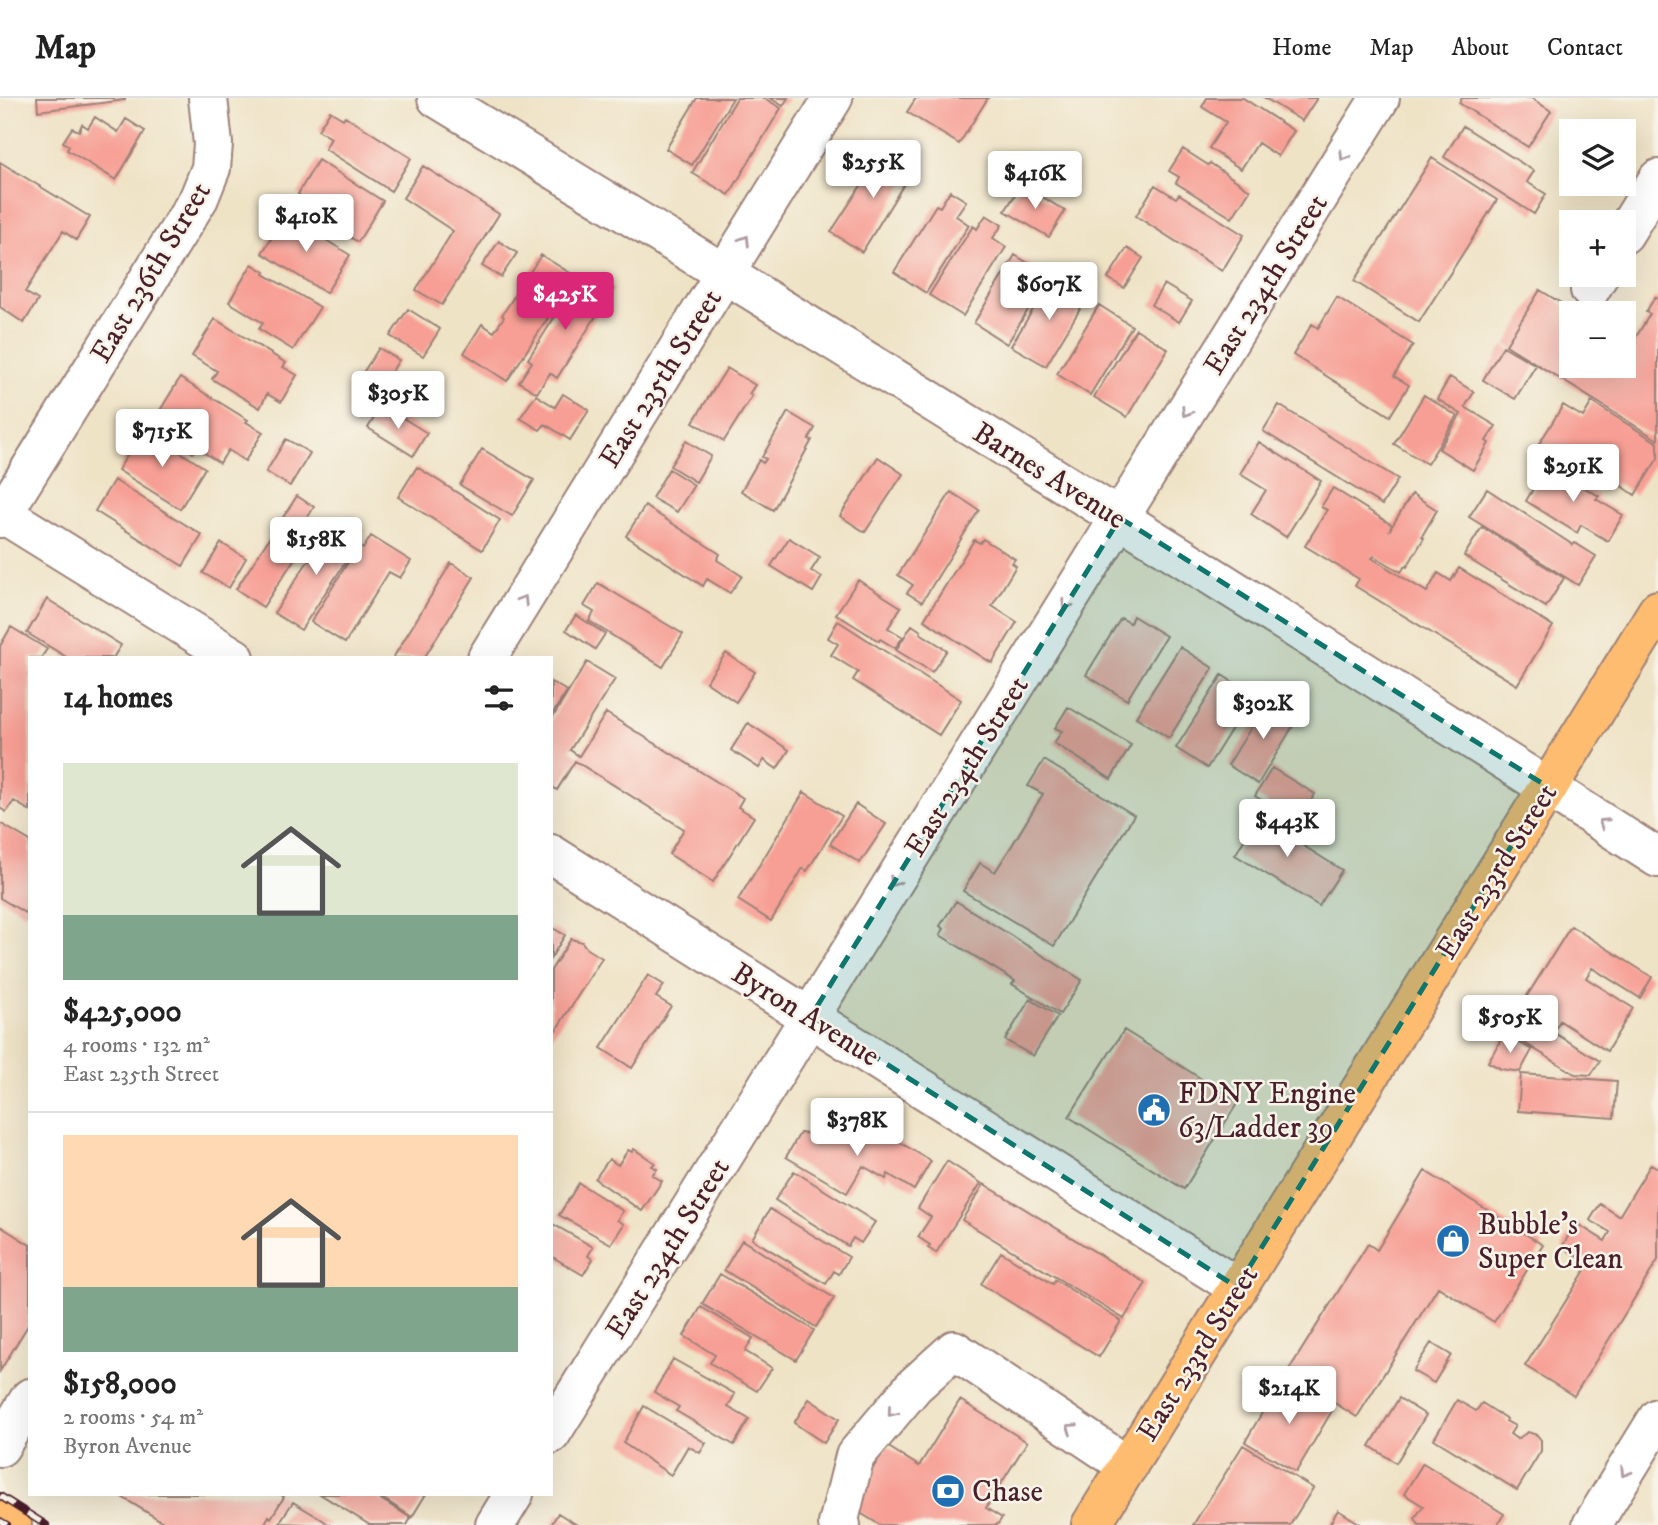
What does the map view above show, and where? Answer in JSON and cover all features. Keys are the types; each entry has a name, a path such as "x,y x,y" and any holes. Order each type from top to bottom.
{"main road":[{"name":"East 233rd Street","path":"1091,1525 1658,610"},
{"path":"0,1517 12,1525"}],"street":[{"name":"East 236th Street","path":"1,514 200,198 211,168 213,144 208,98"},
{"name":"Barnes Avenue","path":"438,98 1120,518 1658,858"},
{"name":"East 235th Street","path":"488,656 833,98"},
{"name":"East 234th Street","path":"553,1431 1380,98"},
{"path":"1636,215 1658,179"},
{"path":"1,514 232,656"},
{"name":"Byron Avenue","path":"553,856 811,1016 1237,1287"},
{"path":"841,1525 838,1524 855,1456 914,1386 954,1350 1128,1466"},
{"path":"0,1447 28,1401"},
{"path":"1592,1525 1658,1418"},
{"path":"495,1525 513,1496"}],"highlighted area":[{"path":"1120,518 1548,787 1237,1287 811,1016"}],"building":[{"path":"37,98 125,98 125,100 38,111"},
{"path":"697,98 733,98 692,165 666,149"},
{"path":"737,98 764,98 781,108 729,195 692,173"},
{"path":"770,98 788,98 783,106"},
{"path":"916,98 988,98 959,144 907,112"},
{"path":"1207,98 1243,98 1294,131 1278,156 1258,143 1241,169 1209,148 1226,122 1202,107"},
{"path":"1265,98 1317,98 1302,121"},
{"path":"1462,98 1531,98 1551,111 1528,147 1459,103"},
{"path":"330,111 343,119 345,116 411,158 391,191 325,149 331,138 318,130"},
{"path":"95,117 118,132 126,119 145,131 116,180 67,150 69,146 63,142 72,128 79,131 82,124 88,128"},
{"path":"1463,126 1534,171 1527,182 1546,194 1534,214 1444,157"},
{"path":"886,147 915,166 862,252 831,232"},
{"path":"1183,149 1208,165 1210,163 1250,190 1232,218 1176,183 1179,177 1169,171"},
{"path":"1432,158 1497,200 1419,322 1354,281"},
{"path":"318,160 383,201 358,242 317,217 322,209 298,194"},
{"path":"0,162 90,217 76,240 63,231 25,292 38,300 24,323 0,307"},
{"path":"423,166 499,214 442,305 416,290 453,231 403,198"},
{"path":"1022,184 1065,211 1049,237 1005,211"},
{"path":"1155,185 1176,198 1179,194 1244,235 1222,271 1136,216"},
{"path":"950,191 966,201 956,216 969,225 926,293 894,272 936,205 940,207"},
{"path":"286,215 350,255 326,293 262,253"},
{"path":"986,215 1002,225 993,238 1006,247 963,316 929,295 973,226 977,229"},
{"path":"499,241 517,253 501,277 482,266"},
{"path":"1127,248 1143,258 1124,288 1108,278"},
{"path":"541,255 575,276 507,381 464,353 482,324 494,332"},
{"path":"1015,255 1049,276 1007,344 974,323"},
{"path":"252,264 320,307 293,350 259,329 263,323 229,302"},
{"path":"592,277 613,289 557,378 550,373 537,393 519,382 532,362 528,359 578,280 587,285"},
{"path":"1052,278 1086,299 1046,366 1011,346"},
{"path":"1164,284 1192,301 1179,322 1151,305"},
{"path":"1540,290 1559,302 1559,378 1636,378 1636,337 1650,314 1646,312 1655,297 1658,299 1658,440 1506,345"},
{"path":"1337,297 1413,345 1394,376 1409,385 1390,416 1293,355 1312,324 1318,328"},
{"path":"1099,305 1132,326 1090,395 1057,374"},
{"path":"408,309 440,329 423,356 390,336"},
{"path":"215,319 286,363 283,367 297,375 281,402 267,394 260,408 212,379 217,371 192,356"},
{"path":"1136,329 1168,349 1127,417 1094,397"},
{"path":"1503,346 1536,365 1515,399 1483,380"},
{"path":"379,348 399,360 373,401 353,388"},
{"path":"727,368 755,385 749,394 752,396 724,441 693,422"},
{"path":"1450,377 1474,392 1465,407 1496,426 1473,470 1439,449 1461,414 1437,399"},
{"path":"180,378 263,432 245,461 228,450 220,463 197,448 193,453 174,441 180,432 156,417"},
{"path":"563,394 589,410 570,440 545,424 540,430 520,418 536,395 555,407"},
{"path":"1424,395 1457,416 1427,464 1394,444"},
{"path":"1592,402 1658,443 1658,458 1635,495 1617,483 1613,489 1539,444 1563,405 1583,417"},
{"path":"382,405 427,433 413,456 368,428"},
{"path":"1279,405 1398,479 1382,505 1263,431"},
{"path":"788,412 815,428 809,439 812,440 773,510 741,491 759,460 763,463 766,459 762,457"},
{"path":"144,429 205,468 180,509 118,470"},
{"path":"286,439 310,453 290,486 266,472"},
{"path":"686,441 711,456 696,482 670,466"},
{"path":"1259,442 1321,481 1286,537 1251,514 1266,490 1240,474"},
{"path":"482,449 534,480 512,516 460,485"},
{"path":"878,457 903,474 865,532 840,516"},
{"path":"1553,464 1575,477 1573,481 1599,496 1596,499 1623,515 1608,541 1581,525 1577,533 1526,501 1547,465 1551,468"},
{"path":"417,467 500,520 482,550 398,497"},
{"path":"669,469 694,485 677,512 652,498"},
{"path":"114,480 202,535 183,566 95,511"},
{"path":"1333,488 1392,525 1389,531 1412,494 1437,510 1422,536 1424,538 1407,567 1401,572 1374,556 1372,558 1402,577 1427,592 1438,573 1451,581 1459,568 1553,626 1517,685 1355,586 1359,579 1305,546 1327,510 1321,507"},
{"path":"1487,489 1573,545 1575,543 1596,556 1578,585 1469,517"},
{"path":"951,492 979,510 922,602 907,593 913,585 898,575"},
{"path":"297,496 314,507 304,523 314,529 263,607 236,589"},
{"path":"645,506 720,554 717,560 742,576 730,593 707,579 703,586 626,536"},
{"path":"335,520 352,530 342,546 352,552 301,630 274,613"},
{"path":"1482,527 1564,578 1546,607 1464,556"},
{"path":"371,536 411,561 400,578 389,572 345,643 311,622 358,546 363,549"},
{"path":"789,538 820,557 811,571 822,577 813,592 771,566"},
{"path":"983,539 1015,559 1012,563 1016,566 992,606 1017,622 992,663 924,620 974,540 980,543"},
{"path":"221,543 246,558 229,588 203,573"},
{"path":"451,563 474,577 425,656 394,656"},
{"path":"858,580 901,607 888,628 903,637 895,648 836,614"},
{"path":"598,583 683,634 663,667 589,621 594,612 584,606"},
{"path":"47,599 121,645 114,656 65,656 27,633"},
{"path":"576,615 605,634 595,649 566,630"},
{"path":"1133,616 1166,636 1127,700 1086,675 1121,618 1130,623"},
{"path":"838,621 961,700 939,735 853,680 858,672 831,655 838,644 828,638"},
{"path":"912,625 947,650 932,672 896,650"},
{"path":"11,627 47,649 42,656 28,656 28,810 14,801 6,812 0,808 0,646"},
{"path":"1180,647 1213,668 1169,738 1136,717"},
{"path":"726,653 755,672 736,702 706,682"},
{"path":"587,662 615,679 570,750 579,756 606,713 743,798 738,807 754,817 713,882 669,854 684,829 575,761 557,790 553,787 553,717"},
{"path":"1222,675 1253,695 1207,768 1176,748"},
{"path":"553,683 567,691 553,713"},
{"path":"1269,698 1299,716 1258,784 1228,765"},
{"path":"1068,707 1131,745 1111,779 1054,743 1062,731 1055,728"},
{"path":"748,723 789,750 777,769 764,760 759,768 731,750"},
{"path":"1044,760 1134,815 1054,946 963,891 980,863 995,872 1011,847 1043,794 1028,786"},
{"path":"1272,768 1315,794 1297,823 1255,796"},
{"path":"804,792 842,816 807,871 803,868 771,921 738,900"},
{"path":"856,804 886,824 860,863 830,844"},
{"path":"1263,809 1289,824 1283,833 1342,870 1319,906 1235,855"},
{"path":"0,823 28,840 28,908 25,913 0,898"},
{"path":"956,901 1082,980 1060,1014 1012,984 1015,981 940,935 944,929 940,926"},
{"path":"1571,926 1652,977 1640,998 1592,968 1586,978 1633,1008 1607,1051 1560,1021 1553,1032 1600,1061 1591,1075 1575,1074 1505,1031"},
{"path":"553,928 565,935 553,955"},
{"path":"571,939 582,942 587,949 602,958 553,1035 553,967"},
{"path":"648,975 664,985 656,997 671,1006 632,1068 601,1048"},
{"path":"1030,999 1058,1016 1033,1056 1005,1040"},
{"name":"FDNY Engine 63/Ladder 39","path":"1124,1030 1238,1102 1184,1189 1069,1117"},
{"path":"1504,1034 1532,1050 1520,1072 1501,1069 1488,1062"},
{"path":"1521,1074 1617,1081 1614,1118 1518,1111"},
{"path":"800,1133 882,1137 884,1133 931,1161 914,1190 888,1174 886,1179 863,1166 847,1193 786,1157"},
{"path":"634,1149 655,1163 652,1166 657,1169 652,1175 662,1181 642,1211 595,1179 609,1159 618,1165 628,1150 632,1152"},
{"path":"947,1161 981,1183 936,1253 918,1237 931,1217 918,1208"},
{"path":"1651,1164 1658,1168 1658,1260 1574,1396 1525,1366 1589,1264 1562,1247 1576,1223 1605,1241 1610,1232 1590,1220 1600,1204 1619,1216"},
{"path":"794,1171 875,1222 861,1243 853,1238 848,1246 775,1200"},
{"path":"1425,1171 1543,1245 1494,1322 1438,1287 1357,1417 1287,1373 1368,1244 1377,1250"},
{"path":"579,1183 623,1211 617,1220 624,1224 611,1244 559,1215"},
{"path":"984,1184 1146,1283 1124,1319 962,1220"},
{"path":"770,1209 849,1257 839,1274 834,1271 826,1284 752,1239"},
{"path":"553,1224 593,1247 588,1256 593,1259 583,1275 553,1257"},
{"path":"0,1226 28,1244 28,1325 0,1371"},
{"path":"742,1240 834,1298 816,1327 724,1270"},
{"path":"1001,1252 1053,1284 1055,1280 1121,1321 1099,1357 981,1284"},
{"path":"720,1274 814,1330 796,1360 702,1304"},
{"path":"701,1307 753,1338 745,1351 772,1368 757,1391 710,1363 715,1355 684,1336"},
{"path":"1431,1343 1451,1355 1434,1383 1413,1371"},
{"path":"673,1359 735,1394 728,1407 749,1419 734,1445 676,1411 679,1407 654,1392"},
{"path":"1288,1382 1333,1409 1296,1472 1245,1442 1273,1394 1278,1398"},
{"path":"1399,1398 1426,1415 1396,1463 1370,1446"},
{"path":"809,1399 839,1419 824,1443 794,1423"},
{"path":"960,1400 1027,1442 986,1508 1002,1518 997,1525 880,1525 849,1506 887,1446 919,1466"},
{"path":"1457,1400 1476,1411 1482,1403 1507,1419 1506,1421 1515,1426 1510,1434 1517,1439 1528,1432 1537,1435 1541,1440 1541,1451 1517,1490 1434,1439"},
{"path":"644,1406 706,1443 700,1453 688,1446 671,1475 623,1443"},
{"path":"1243,1445 1313,1488 1290,1525 1193,1525"},
{"path":"1423,1463 1504,1514 1497,1525 1419,1525 1415,1518 1423,1506 1404,1494"},
{"path":"120,1496 284,1497 264,1525 168,1525"},
{"path":"323,1496 375,1496 411,1518 407,1525 370,1525"},
{"path":"379,1496 425,1496 412,1517"},
{"path":"293,1502 321,1519 330,1525 279,1523"},
{"path":"1338,1510 1362,1525 1329,1525"},
{"path":"558,1513 577,1525 551,1525"}],"railway":[{"path":"0,1496 46,1525"},
{"path":"0,1521 7,1525"}],"place":[{"name":"FDNY Engine 63/Ladder 39","path":"1154,1110"},
{"name":"Bubble's Super Clean","path":"1453,1241"},
{"name":"Chase","path":"948,1491"}]}
